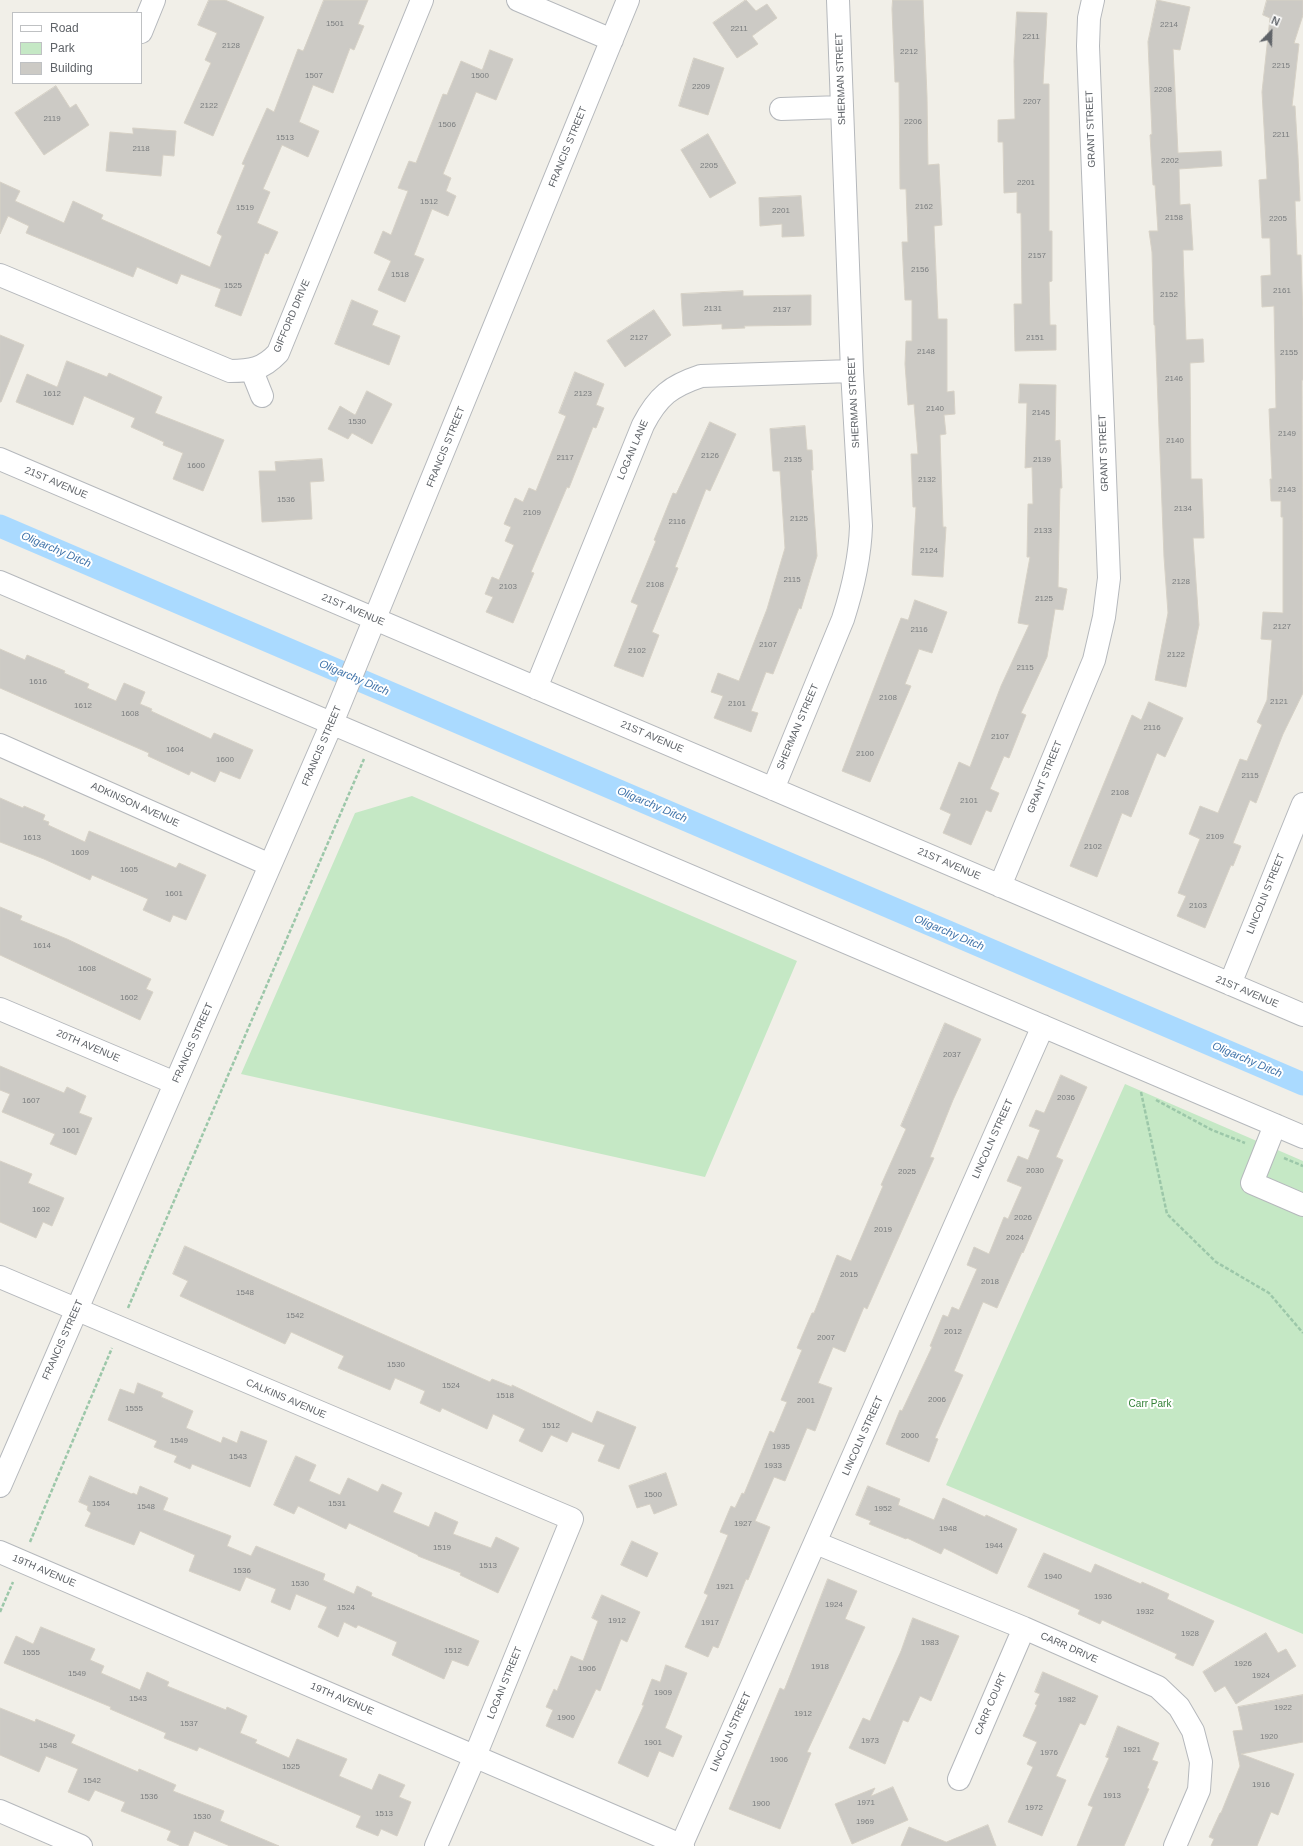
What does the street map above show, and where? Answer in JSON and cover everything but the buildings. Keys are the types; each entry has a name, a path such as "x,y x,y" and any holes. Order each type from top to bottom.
{"street":[{"path":"142,30 154,0"},
{"name":"GIFFORD DRIVE","path":"0,275 230,372 252,371 270,360 278,353 422,0"},
{"path":"518,0 612,40"},
{"name":"FRANCIS STREET","path":"0,1486 332,723 628,0"},
{"name":"SHERMAN STREET","path":"773,789 843,619 857,569 860,548 861,526 852,371 838,0"},
{"name":"GRANT STREET","path":"1000,886 1094,660 1104,617 1109,578 1088,46 1089,18 1093,0"},
{"path":"781,109 842,107"},
{"path":"252,371 262,396"},
{"name":"LOGAN LANE","path":"536,688 643,425 652,408 665,394 681,383 701,376 852,371"},
{"name":"21ST AVENUE","path":"0,459 1303,1016"},
{"path":"0,582 1303,1137"},
{"name":"ADKINSON AVENUE","path":"0,746 270,865"},
{"name":"LINCOLN STREET","path":"1230,984 1303,804"},
{"name":"20TH AVENUE","path":"0,1009 175,1083"},
{"name":"LINCOLN STREET","path":"682,1846 1043,1026"},
{"path":"1275,1125 1252,1183 1303,1205"},
{"name":"CALKINS AVENUE","path":"0,1277 572,1520"},
{"name":"LOGAN STREET","path":"436,1846 475,1756 572,1520"},
{"name":"CARR DRIVE","path":"816,1543 1024,1628 1158,1687 1179,1707 1193,1731 1201,1762 1198,1790 1175,1846"},
{"name":"19TH AVENUE","path":"0,1552 682,1846"},
{"name":"CARR COURT","path":"959,1779 1024,1628"},
{"path":"0,1811 81,1846"}],"path":[{"path":"0,1612 365,757"},
{"path":"1134,1090 1148,1096"},
{"path":"1142,1093 1167,1214 1216,1262 1269,1293 1303,1334"},
{"path":"1154,1100 1212,1130 1252,1146"},
{"path":"1282,1156 1303,1166"}],"green space":[{"path":"412,796 797,961 705,1177 241,1074 355,813"},
{"name":"Carr Park","path":"1125,1084 1303,1161 1303,1634 946,1485"}],"waterway":[{"name":"Oligarchy Ditch","path":"0,526 1303,1084"}]}
